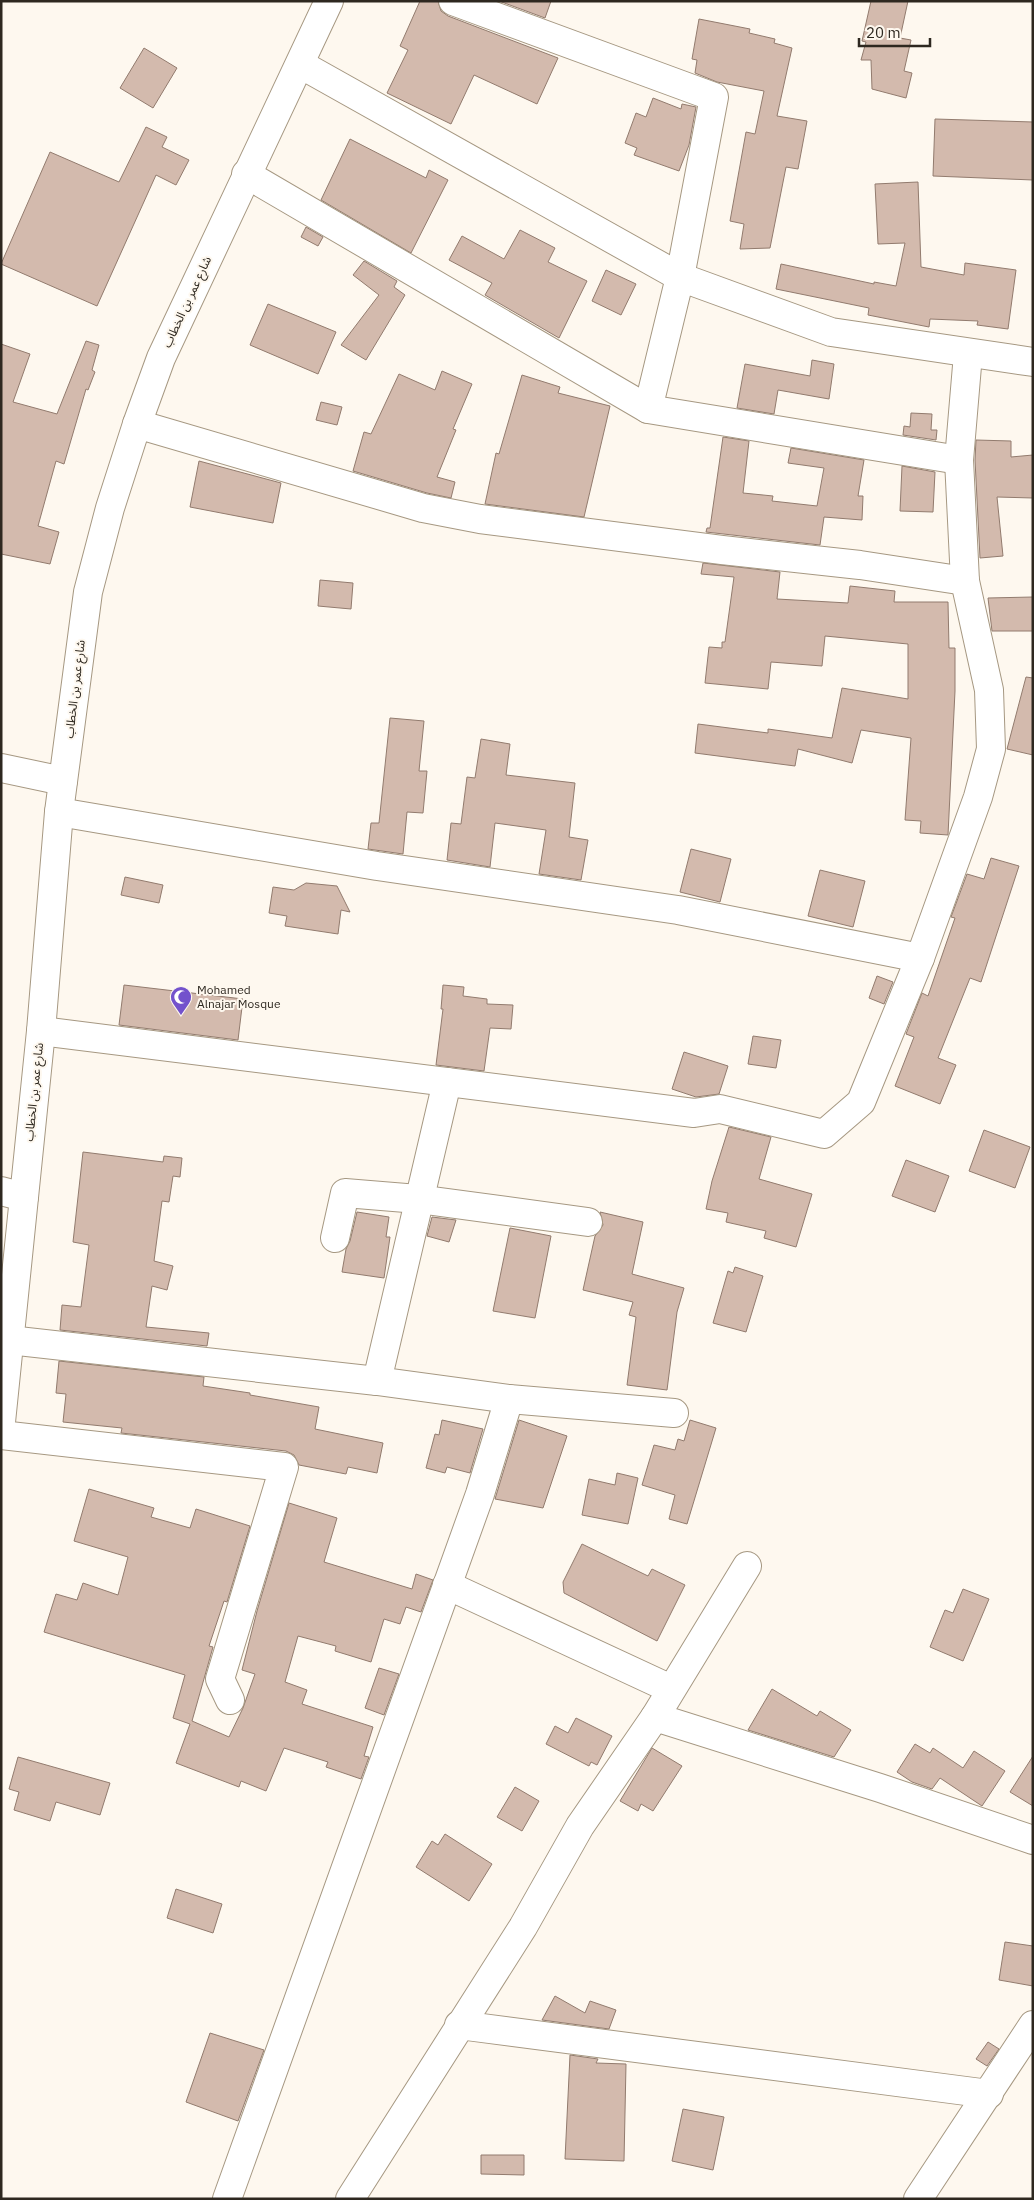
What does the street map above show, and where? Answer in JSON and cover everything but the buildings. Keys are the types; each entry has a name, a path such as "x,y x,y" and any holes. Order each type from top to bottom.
{"main road":[{"name":"شارع عمر بن الخطاب","path":"1,1422 9,1340 13,1194 40,1031 63,781 88,592 110,508 161,358 329,1"},
{"path":"453,1 714,97 680,277 648,409"},
{"path":"300,64 680,277 831,332 968,354 1033,362"},
{"path":"246,174 648,409 959,460"},
{"path":"40,1031 694,1113 720,1109 824,1134 861,1102 920,958 978,797 991,749 989,690 965,581 959,460 968,354"},
{"path":"137,424 432,510 480,519 860,565 965,581"},
{"path":"1,768 63,781"},
{"path":"60,812 376,866 678,910 920,958"},
{"path":"377,1381 446,1082"},
{"path":"335,1238 344,1192 418,1199 588,1222"},
{"path":"9,1340 377,1381 509,1400 674,1413"},
{"path":"227,2199 480,1494 509,1400"},
{"path":"1,1435 284,1467 220,1679 230,1700"},
{"path":"350,2199 523,1927 580,1826 655,1718 747,1566"},
{"path":"447,1585 671,1689"},
{"path":"655,1718 880,1788 1033,1840"},
{"path":"459,2025 989,2094"},
{"path":"918,2199 1033,2025"}],"place":[{"name":"Mohamed Alnajar Mosque","path":"181,1016"}]}
